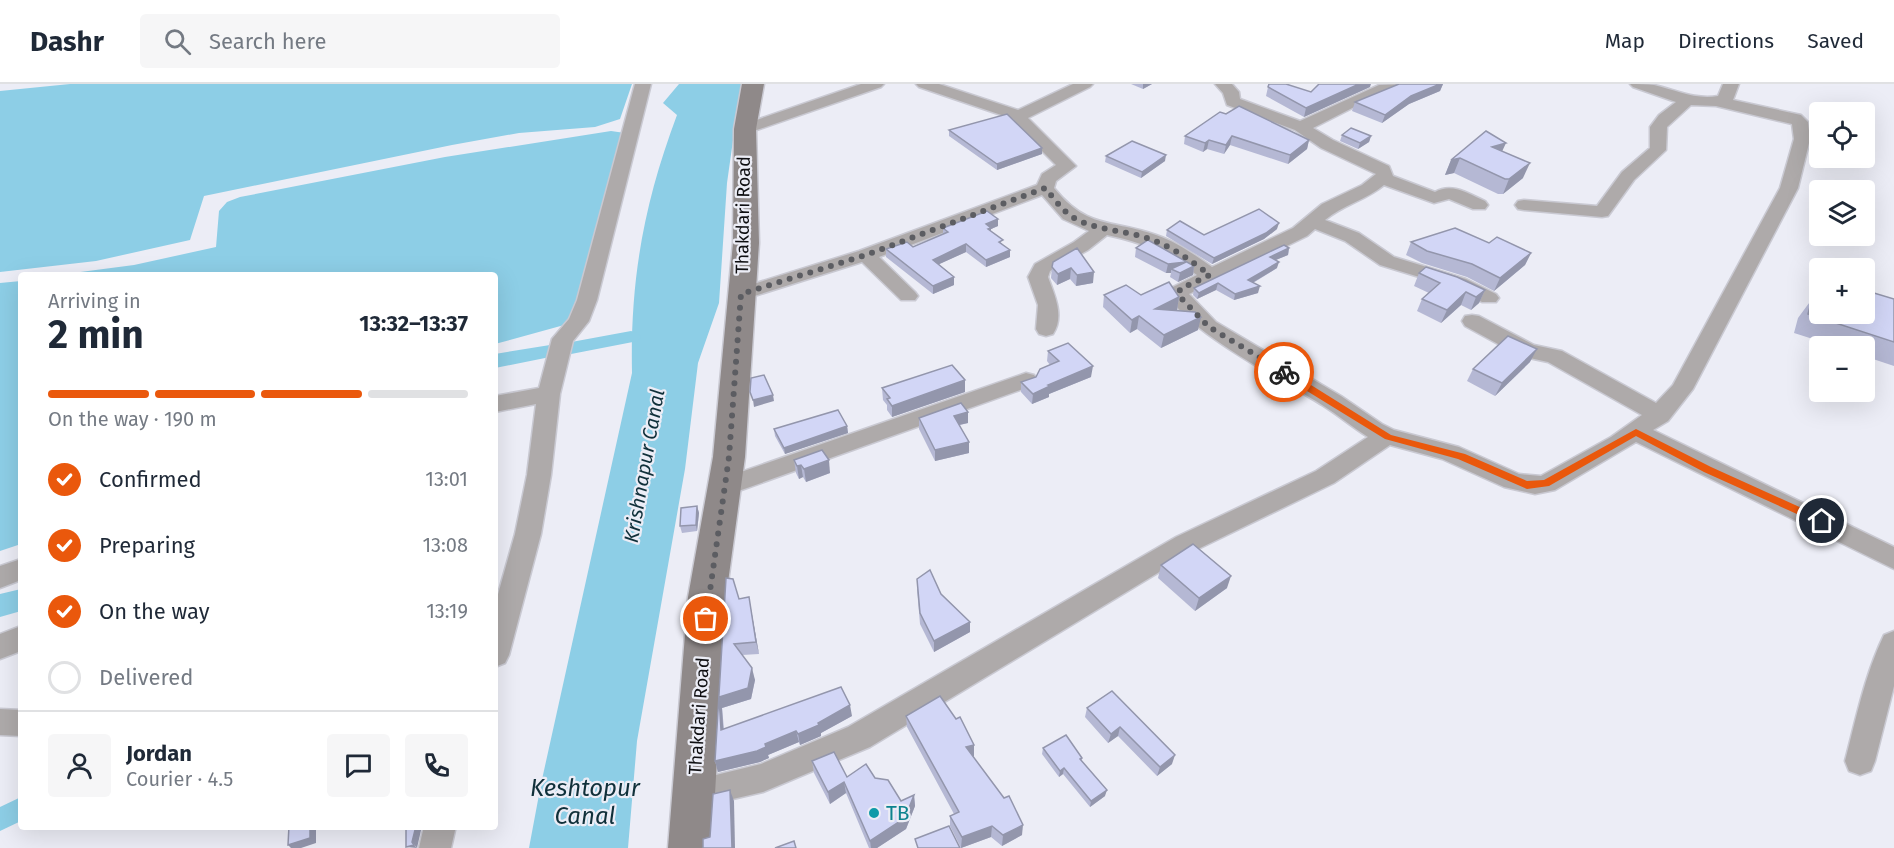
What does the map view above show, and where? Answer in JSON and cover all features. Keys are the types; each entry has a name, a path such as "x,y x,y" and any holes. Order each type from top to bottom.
{"street":[{"path":"498,638 535,499 549,394 563,339 570,328 579,321 587,300 643,84"},
{"name":"Thakdari Road","path":"690,848 707,597 729,457 746,243 745,129 753,84"},
{"path":"745,129 876,84"},
{"path":"924,84 1019,116 1027,127 1067,166 1048,178 1045,188"},
{"path":"1222,84 1231,92 1233,102 1301,127 1328,144 1386,172 1368,189 1328,208 1287,239 1210,275 1178,292 1179,296 1209,327 1333,401 1374,430 1388,437 1440,449 1507,478 1536,486 1636,432 1660,415 1682,389 1789,188 1802,139 1800,122 1795,118 1717,102 1686,99 1638,84"},
{"path":"1301,127 1340,109 1361,96 1397,84"},
{"path":"1717,102 1725,100 1731,84"},
{"path":"1019,116 1079,85"},
{"path":"1524,205 1602,212 1628,176 1658,150 1660,145 1657,131 1660,124 1685,103 1686,99"},
{"path":"1382,178 1434,198 1439,198 1448,192 1479,205"},
{"path":"1045,188 1062,209 1073,218 1160,242 1176,249 1210,275"},
{"path":"741,294 866,255 1045,188"},
{"path":"1311,221 1352,237 1387,261 1459,283 1489,298"},
{"path":"1046,329 1048,305 1038,277 1042,268 1081,246 1104,228"},
{"path":"866,255 908,296"},
{"path":"1472,321 1528,351 1554,356 1660,415"},
{"path":"724,488 1026,380"},
{"path":"498,403 549,394"},
{"path":"1636,432 1707,470 1822,521 1894,559"},
{"path":"694,793 763,778 859,737 1185,544 1325,477 1378,441 1388,437"},
{"path":"0,577 18,570"},
{"path":"0,647 18,639"},
{"path":"1860,761 1879,688 1894,643"},
{"path":"0,722 18,723"},
{"path":"435,848 439,830"}],"water":[{"path":"70,84 632,84 620,119 595,127 519,133 204,196 190,240 96,261 0,272 0,91"},
{"name":"Keshtopur Canal","path":"679,84 745,84 737,112 727,183 719,303 698,363 685,469 637,741 628,848 529,848 541,784 632,373 634,305 641,242 656,179 677,115 663,103"},
{"path":"611,131 625,133 575,322 498,343 498,272 80,272 134,265 216,247 219,211 227,202 240,197 445,157"},
{"path":"18,281 18,545 0,551 0,283"},
{"path":"18,590 18,612 0,617 0,594"},
{"path":"18,798 18,822 0,831 0,807"}],"building":[{"path":"1269,84 1286,84 1311,92 1319,84 1359,84 1306,108 1268,87"},
{"path":"1399,84 1440,84 1411,96 1385,115 1355,102"},
{"path":"1239,106 1309,140 1290,155 1232,136 1226,145 1209,140 1205,143 1185,136 1220,112 1226,114"},
{"path":"1007,114 1042,148 997,164 949,130"},
{"path":"1351,128 1371,136 1360,143 1342,135"},
{"path":"1486,131 1506,143 1492,147 1530,163 1509,179 1505,179 1460,158 1451,160"},
{"path":"1132,141 1166,155 1142,172 1106,156"},
{"path":"1259,209 1279,223 1266,233 1214,258 1167,230 1180,221 1204,235"},
{"path":"987,211 998,219 986,224 991,228 988,229 1003,240 999,242 1010,250 986,260 966,244 933,260 954,277 933,286 886,249 907,242 913,247 948,232 943,228"},
{"path":"1455,228 1489,243 1497,237 1531,253 1500,278 1472,264 1427,251 1411,242"},
{"path":"1148,240 1194,266 1180,273 1171,269 1186,262 1168,264 1136,248"},
{"path":"1284,245 1289,248 1270,257 1279,262 1248,280 1260,286 1235,294 1218,283 1199,293 1194,288"},
{"path":"1077,248 1094,272 1077,275 1071,268 1058,274 1052,267 1053,262"},
{"path":"1426,267 1457,277 1485,290 1476,297 1466,292 1447,310 1422,299 1440,283 1419,273"},
{"path":"1169,282 1179,297 1155,309 1195,312 1201,317 1164,335 1139,316 1132,320 1104,295 1126,285 1141,295"},
{"path":"1875,293 1894,299 1894,342 1839,324 1875,324"},
{"path":"1508,336 1537,349 1502,383 1473,369"},
{"path":"1068,343 1093,366 1048,385 1050,386 1033,394 1021,382 1036,377 1040,369 1059,361 1048,351"},
{"path":"952,365 965,380 892,406 887,399 890,398 882,388"},
{"path":"764,375 773,395 753,400 750,392 751,378"},
{"path":"961,403 968,412 954,416 969,442 935,450 919,418"},
{"path":"838,410 847,426 784,448 774,429"},
{"path":"822,450 829,460 804,469 801,465 797,466 794,460"},
{"path":"697,506 696,525 680,526 681,508"},
{"path":"1193,544 1231,576 1199,598 1161,565"},
{"path":"930,570 941,594 970,622 934,641 920,613 917,579"},
{"path":"726,578 733,579 739,599 749,597 756,642 734,644 752,668 748,688 719,697 721,730 841,687 850,705 818,723 819,725 798,734 796,731 765,744 766,747 757,751 715,761"},
{"path":"1112,691 1175,755 1160,767 1120,727 1111,734 1087,708"},
{"path":"940,696 956,719 960,717 974,745 966,747 1004,798 1009,796 1023,825 1003,835 992,826 962,837 950,816 959,812 906,716"},
{"path":"1066,735 1082,758 1080,759 1107,790 1091,801 1064,768 1060,771 1043,748"},
{"path":"834,752 847,777 866,764 875,778 888,780 901,801 914,795 905,818 870,841 844,782 828,792 812,761"},
{"path":"730,790 732,848 703,848 703,839 710,837 713,794"},
{"path":"949,826 960,848 918,848 915,839"},
{"path":"289,830 310,830 310,838 288,845"},
{"path":"406,830 415,830 412,842 414,845 406,847"},
{"path":"794,841 796,848 775,848"}],"waterway":[{"path":"566,349 631,337"},
{"path":"498,360 550,351"}],"way so far":[{"path":"706,619 707,597 729,457 741,294 866,255 1005,205 1045,188 1062,209 1073,218 1087,224 1148,237 1176,249 1210,275 1180,289 1179,296 1209,327 1284,372"}],"place":[{"name":"TB","path":"874,813"}],"route":[{"path":"1284,372 1388,437 1440,449 1527,485 1536,486 1545,483 1636,432 1707,470 1822,521"}],"water label":[{"name":"Krishnapur Canal","path":"644,466"}]}
